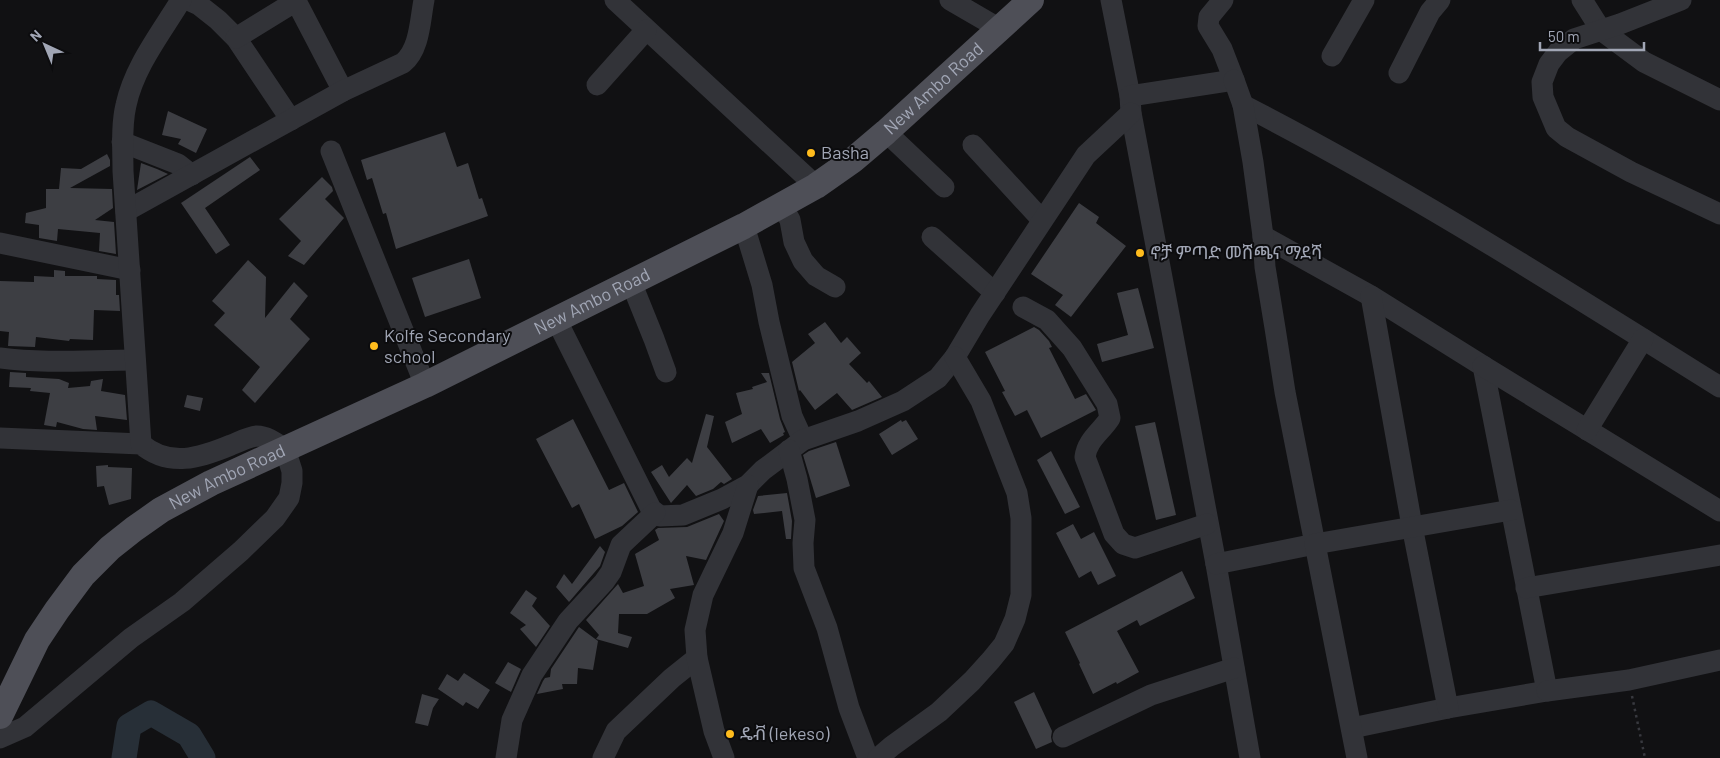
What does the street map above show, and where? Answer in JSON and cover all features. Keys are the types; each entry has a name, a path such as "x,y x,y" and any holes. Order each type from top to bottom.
{"main road":[{"name":"New Ambo Road","path":"0,716 37,640 83,575 110,548 162,510 211,483 425,385 782,206 816,186 853,160 1031,0"}],"street":[{"path":"140,444 122,142 125,106 132,84 181,0"},
{"path":"188,0 218,20 236,38 292,120"},
{"path":"236,38 296,0 343,90"},
{"path":"126,211 343,90 393,69 410,58 414,48 424,0"},
{"path":"615,0 816,186"},
{"path":"950,0 1000,29"},
{"path":"1111,0 1216,564 1250,758"},
{"path":"1223,0 1209,17 1208,26 1222,49 1242,104 1253,162 1265,266 1285,392 1357,758"},
{"path":"1332,56 1364,0"},
{"path":"1399,73 1430,12 1440,0"},
{"path":"1582,0 1601,30 1644,62 1720,100"},
{"path":"1681,0 1647,6 1620,24 1574,39 1558,52 1549,64 1542,82 1543,97 1556,128 1567,138 1631,172 1720,214"},
{"path":"598,85 646,30"},
{"path":"556,319 643,494 655,513 660,516 683,515 722,499 748,485 763,470 796,445 903,401 938,378 955,357 1042,220 1086,155 1131,104 1234,80"},
{"path":"1242,104 1291,129 1444,216 1720,386"},
{"path":"886,132 944,188"},
{"path":"122,142 178,164 192,175"},
{"path":"973,145 1042,220"},
{"path":"331,151 425,385"},
{"path":"782,206 790,220 794,242 803,261 816,276 835,287"},
{"path":"744,226 762,285 792,416 796,445 797,479 805,520 803,543 804,568 827,628 849,708 868,758"},
{"path":"932,236 995,293"},
{"path":"1263,236 1371,296 1720,511"},
{"path":"0,243 130,270"},
{"path":"631,282 666,372"},
{"path":"1371,296 1412,526 1448,708"},
{"path":"1023,307 1047,320 1072,348 1107,404 1110,418 1090,441 1085,457 1114,534 1123,544 1135,548 1208,524"},
{"path":"1587,430 1643,339"},
{"path":"878,758 939,712 991,660 1004,644 1015,619 1021,595 1021,518 1017,493 981,401 955,357"},
{"path":"0,358 72,361 135,360"},
{"path":"1483,366 1547,691"},
{"path":"0,438 140,444 150,452 167,458 190,458 208,454 256,436 266,438 285,449 292,471 292,483 288,498 274,518 240,550 182,602 131,638 25,727 0,738"},
{"path":"724,758 714,731 697,658 695,630 703,595 733,532 748,485"},
{"path":"1216,564 1412,526 1511,510"},
{"path":"506,758 512,720 532,674 568,621 604,582 621,545 655,513"},
{"path":"1526,588 1720,555"},
{"path":"603,758 616,731 672,678 697,658"},
{"path":"1352,728 1448,708 1547,691 1629,680 1720,660"},
{"path":"1063,737 1151,695 1234,668"}],"path":[{"path":"1629,680 1645,758"}],"building":[{"path":"168,111 207,129 196,153 178,144 181,139 162,135"},
{"path":"445,132 457,167 468,163 479,199 482,198 488,216 396,249 386,213 383,214 372,178 367,180 361,160"},
{"path":"107,154 110,166 70,188 112,189 113,208 95,220 114,222 116,254 99,251 100,233 58,229 57,241 39,238 39,225 25,223 26,213 46,208 46,189 59,189 61,168 81,169"},
{"path":"250,157 260,170 205,208 230,245 216,254 181,203"},
{"path":"141,163 157,169 168,174 137,190"},
{"path":"322,177 332,187 333,191 325,199 344,218 304,265 288,256 301,241 279,219"},
{"path":"1079,203 1099,217 1096,223 1126,246 1071,317 1055,305 1063,295 1031,274"},
{"path":"469,259 481,298 425,317 412,278"},
{"path":"248,260 266,277 265,318 294,282 308,296 290,319 310,339 255,403 242,390 260,367 214,325 225,313 212,301"},
{"path":"54,270 65,271 65,276 97,276 97,279 116,280 116,295 119,295 120,311 94,310 93,340 70,339 69,341 36,337 35,347 8,346 9,332 0,331 0,281 34,282 34,276 54,277"},
{"path":"1138,288 1154,348 1102,362 1097,344 1128,335 1117,293"},
{"path":"825,322 841,343 847,337 861,353 849,364 867,383 869,381 882,397 852,410 837,393 815,410 799,391 792,362 815,343 808,334"},
{"path":"1034,327 1049,341 1052,347 1049,348 1075,399 1086,394 1096,410 1041,438 1027,410 1015,416 1002,392 1005,391 985,352"},
{"path":"10,372 26,373 26,377 59,379 69,383 68,388 90,386 91,381 103,379 101,391 125,395 127,420 95,416 97,430 83,429 57,422 56,427 44,425 50,393 30,391 31,388 9,387"},
{"path":"761,373 769,373 785,432 783,433 784,435 770,443 761,429 732,443 725,422 742,414 736,393 753,389 752,387 767,382"},
{"path":"187,395 203,398 200,411 184,407"},
{"path":"706,414 714,416 707,447 732,479 724,484 721,482 713,489 696,496 687,485 671,503 651,472 662,465 669,477 687,458 692,463"},
{"path":"573,419 609,490 624,483 638,512 622,526 595,539 579,504 572,508 536,439"},
{"path":"901,420 902,422 906,420 918,439 892,455 879,434"},
{"path":"1155,422 1176,515 1156,520 1135,426"},
{"path":"836,442 850,486 816,498 803,455 809,451"},
{"path":"1051,451 1080,507 1065,514 1037,460"},
{"path":"108,465 108,467 132,468 131,499 109,505 104,486 97,487 96,466"},
{"path":"787,493 792,521 791,539 786,539 782,511 754,514 753,510 758,496"},
{"path":"719,514 724,521 706,560 686,556 694,585 670,589 675,598 647,614 619,614 618,633 632,637 628,648 596,639 599,635 586,620 618,584 623,593 644,586 635,554 659,540 655,530 658,528 687,527"},
{"path":"1073,524 1081,539 1094,532 1116,576 1098,585 1091,571 1079,578 1056,533"},
{"path":"600,546 605,552 600,566 569,602 556,587 564,574 572,584"},
{"path":"1182,571 1195,598 1140,626 1137,620 1117,631 1139,672 1093,694 1065,632"},
{"path":"526,590 537,598 532,606 550,626 536,647 520,629 526,625 510,613"},
{"path":"579,627 598,641 593,670 578,668 577,684 562,684 563,689 537,694 545,678 550,677 551,669"},
{"path":"508,662 521,669 511,692 495,683"},
{"path":"464,673 490,690 478,709 466,702 463,706 438,689 447,674 458,681"},
{"path":"1034,692 1052,731 1052,742 1036,749 1014,702"},
{"path":"422,694 439,699 433,708 428,726 415,723"}],"waterway":[{"path":"124,758 129,726 151,713 189,735 203,758"}],"place":[{"name":"Basha","path":"811,153"},
{"name":"ኖቻ ምጣድ መሸጫና ማደሻ","path":"1140,253"},
{"name":"Kolfe Secondary school","path":"374,346"},
{"name":"ዴቭ (lekeso)","path":"730,734"}]}
